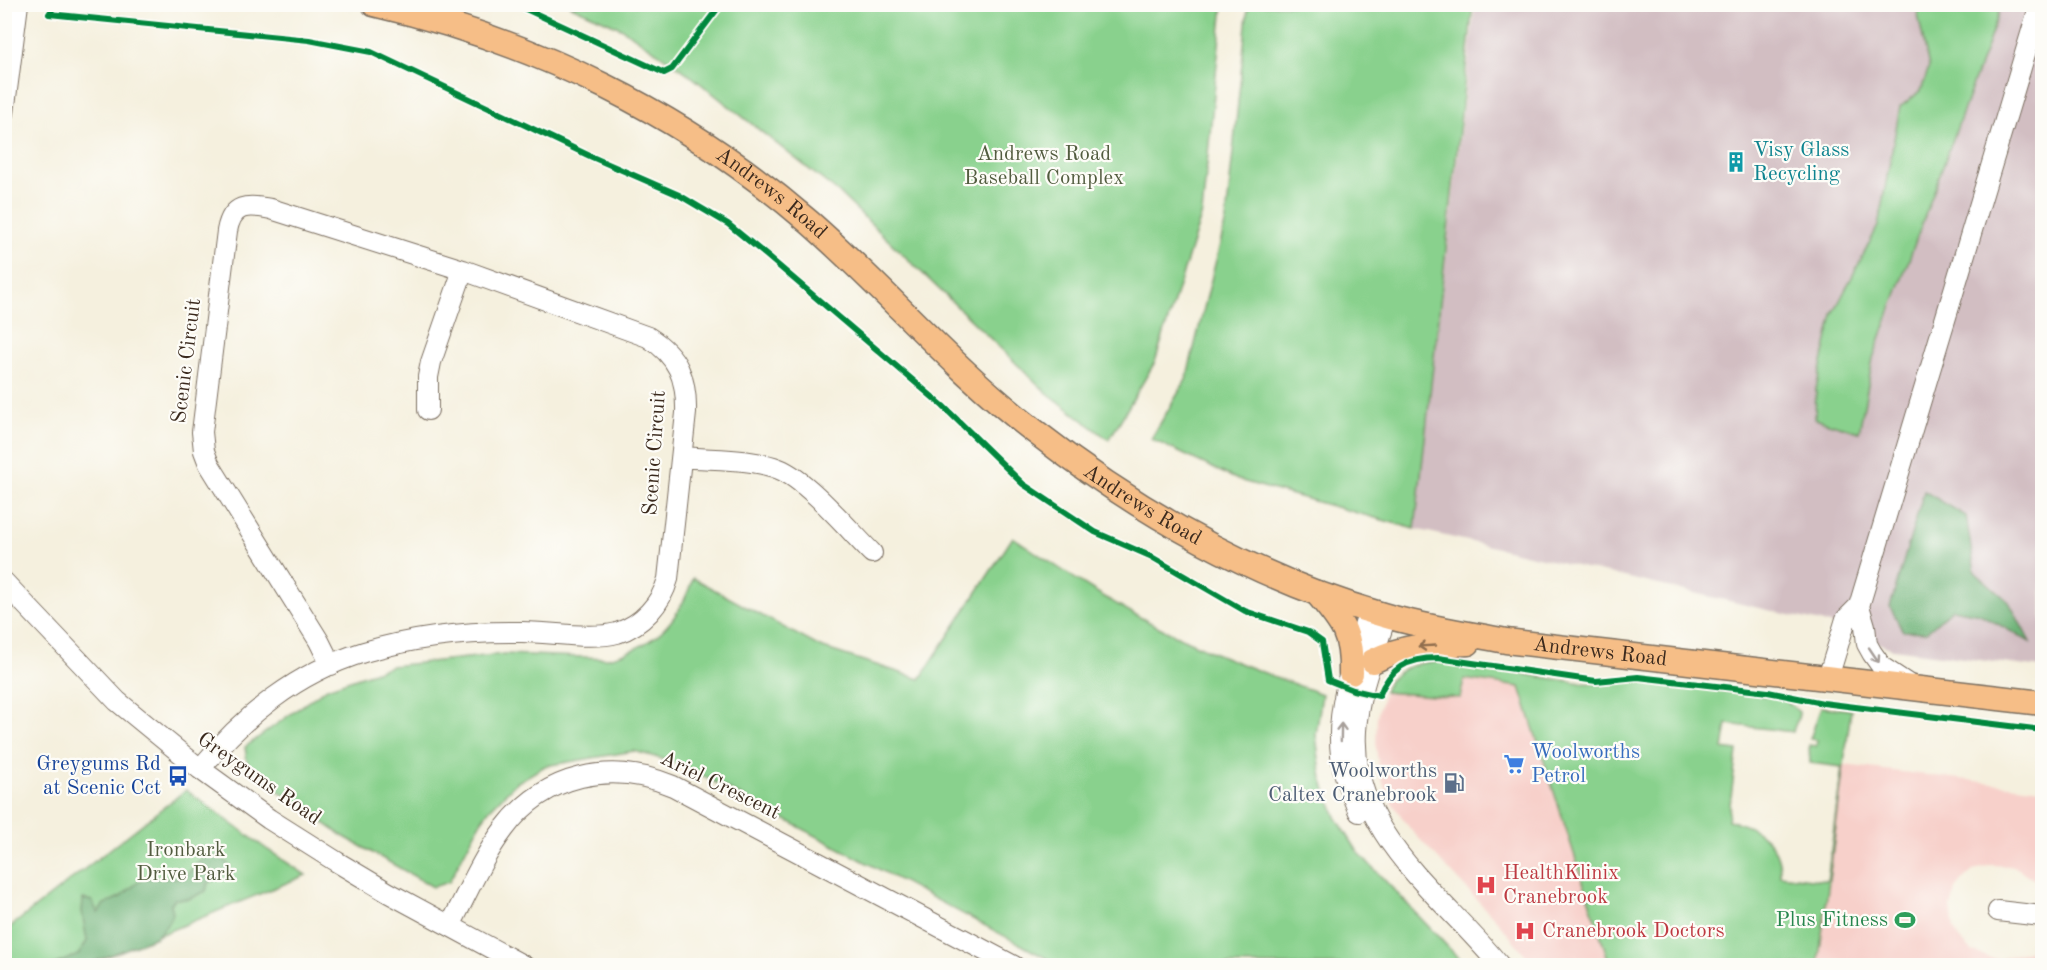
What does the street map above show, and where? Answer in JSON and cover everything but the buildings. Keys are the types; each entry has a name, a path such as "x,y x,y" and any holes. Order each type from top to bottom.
{"main road":[{"name":"Andrews Road","path":"374,4 463,28 543,57 618,92 686,131 768,188 809,222 972,377 1031,429 1109,485 1172,525 1232,557 1290,583 1377,614 1424,626 1506,641 2043,703"},
{"path":"1317,593 1346,631 1351,651 1351,673"},
{"path":"1373,661 1392,652 1414,646 1506,641"}],"street":[{"path":"4,113 18,4"},
{"path":"1828,678 1846,619 1859,606 2040,4"},
{"name":"Scenic Circuit","path":"200,769 256,710 290,687 331,665 383,648 446,636 509,632 607,635 630,628 648,614 665,589 670,570 686,413 685,386 679,368 662,347 639,333 463,270 271,209 233,203 227,231 202,432 203,446 209,464 319,641 331,665"},
{"path":"428,410 430,362 463,270"},
{"path":"682,457 760,464 784,472 801,483 872,553"},
{"name":"Greygums Road","path":"4,582 117,701 200,769 269,819 337,862 524,966"},
{"path":"1859,606 1865,626 1866,644 1872,653 1882,667 1914,688"},
{"path":"1377,614 1373,661 1359,711 1356,750 1358,768 1368,804 1398,856"},
{"path":"1377,614 1351,673 1342,708 1341,755 1347,784 1359,812 1374,835 1398,856 1500,966"},
{"name":"Ariel Crescent","path":"450,926 496,840 522,807 544,792 571,780 597,773 623,773 647,777 673,786 1014,966"},
{"path":"1998,911 2043,916"}],"shaded area":[{"path":"1475,5 2042,5 2042,668 1893,649 1829,624 1415,529"},
{"path":"1463,679 1520,687 1610,965 1534,965 1498,922 1411,830 1390,800 1380,775 1376,748 1377,717 1384,692 1460,698"},
{"path":"1844,765 2042,789 2042,885 2017,868 1991,865 1974,870 1964,879 1956,889 1951,907 1954,929 1958,937 1972,951 2000,959 2042,947 2042,965 1818,966"}],"green space":[{"name":"Andrews Road Baseball Complex","path":"569,5 1223,5 1202,213 1155,362 1109,440 1046,392 838,192 687,73 621,28"},
{"path":"1248,5 1473,5 1415,529 1238,480 1151,439 1186,380 1226,220"},
{"path":"1916,5 1999,5 1999,13 1873,358 1859,432 1815,419 1816,389 1833,314 1878,226 1900,107 1921,91 1929,67"},
{"path":"1924,491 1966,516 1975,572 2009,602 2030,642 1980,614 1952,609 1926,632 1903,631 1890,607"},
{"path":"1013,537 1096,592 1149,622 1234,661 1322,694 1316,735 1322,779 1336,817 1358,852 1465,965 1059,965 692,770 634,751 545,766 516,783 489,810 480,823 449,882 433,887 341,835 248,769 245,747 327,688 391,666 504,654 608,658 639,647 662,631 680,608 693,578 820,647 920,679"},
{"path":"1428,662 1582,683 1606,684 1635,680 1783,698 1799,712 1793,732 1727,724 1723,749 1737,751 1728,820 1757,832 1772,845 1779,864 1780,875 1827,881 1842,767 1810,763 1809,745 1816,746 1817,740 1810,739 1821,707 1851,710 1818,965 1610,965 1520,687 1464,679 1460,698 1384,692 1391,679 1401,671"},
{"name":"Ironbark Drive Park","path":"186,790 306,875 86,965 5,966 5,931"},
{"path":"221,854 230,867 224,875 208,883 206,891 189,899 175,899 171,904 173,913 166,926 156,937 86,965 53,965 78,955 87,941 82,912 83,899 92,901 98,913 104,904 120,897 143,878 183,878 202,859"}],"cycle path":[{"path":"56,4 49,14 309,40 371,52 592,157 679,195 728,224 766,255 943,406 1023,484 1095,532 1150,556 1245,611 1308,632 1322,642 1328,680 1353,690 1379,696 1388,678 1401,666 1417,660 1438,658 1596,681 1638,677 1768,692 1823,703 2042,730"},
{"path":"515,4 664,73 672,69 721,4"}],"place":[{"name":"Visy Glass Recycling","path":"1736,162"},
{"name":"Woolworths Petrol","path":"1514,764"},
{"name":"Greygums Rd at Scenic Cct","path":"178,776"},
{"name":"Woolworths Caltex Cranebrook","path":"1454,783"},
{"name":"HealthKlinix Cranebrook","path":"1486,885"},
{"name":"Plus Fitness","path":"1905,920"},
{"name":"Cranebrook Doctors","path":"1525,931"}]}
